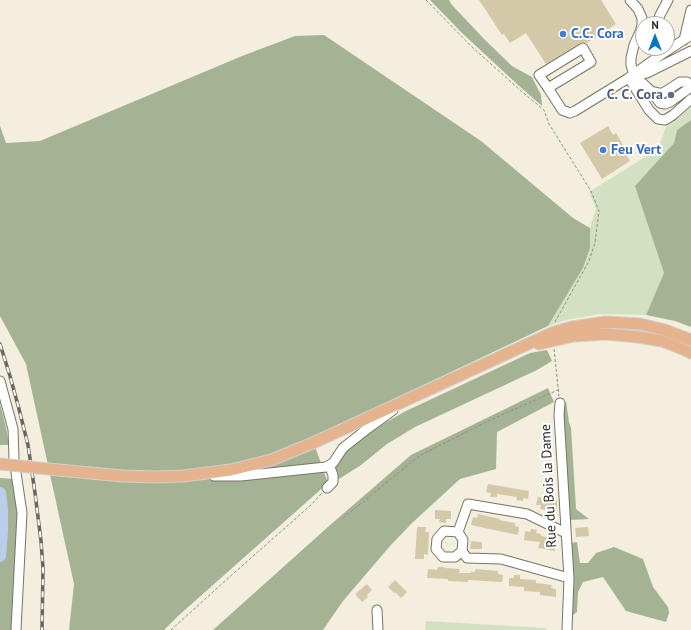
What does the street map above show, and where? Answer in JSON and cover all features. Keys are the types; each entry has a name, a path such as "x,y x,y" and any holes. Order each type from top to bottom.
{"main road":[{"path":"0,464 156,478 231,470 271,460 313,443 500,357 530,347 572,327 606,322 640,324 665,330 691,340"},
{"path":"553,336 607,334 638,337 662,341 691,353"}],"street":[{"path":"630,0 638,9 642,18 642,25 630,58 630,65 632,76 649,110 658,118 665,120 691,99"},
{"path":"660,16 668,0"},
{"path":"675,46 687,38 691,10"},
{"path":"548,88 591,62 583,48 539,75 562,110 570,113 632,76 659,56"},
{"path":"632,76 647,72 691,50"},
{"path":"632,76 651,91 660,103 664,104 670,102 691,87"},
{"path":"0,381 12,430 14,459 22,513 16,630"},
{"path":"183,476 241,476 329,465 333,463 343,448 404,402"},
{"name":"Rue du Bois la Dame","path":"560,403 559,415 569,578 567,630"},
{"path":"327,488 333,482 333,475 329,465"},
{"path":"458,532 468,504 527,514 566,533"},
{"path":"444,531 458,532 463,540 462,551 455,558 444,557 436,549 437,539 444,531"},
{"path":"462,551 467,558 501,559 569,578"},
{"path":"377,610 378,630"}],"path":[{"path":"426,0 472,47 544,110 549,124 591,191 599,211 595,243 589,261 554,323 553,336 560,403"},
{"path":"344,518 419,456 488,421 558,389"},
{"path":"171,630 327,488"}],"green space":[{"path":"430,0 449,0 485,40 512,66 532,77 541,95 542,106 462,33"},
{"path":"324,35 481,141 573,218 590,228 590,248 583,268 548,326 312,438 328,483 164,630 69,630 74,584 26,364 0,316 0,126 6,143 40,141 242,56 295,36"},
{"path":"691,107 691,120 677,130 674,143 636,186 664,273 646,315 600,314 566,320 548,326 583,268 590,248 590,228 596,209 589,192 658,149 666,127"},
{"path":"691,120 691,327 675,321 646,315 664,273 635,186 674,143 677,130"},
{"path":"547,350 552,361 537,370 415,427 387,444 361,465 339,479 335,468 342,455 367,433 406,411 530,353"},
{"path":"548,388 554,402 497,432 496,469 460,479 412,523 390,546 343,601 323,630 213,630 411,455"},
{"path":"566,401 571,428 576,509 589,519 569,520 562,416"},
{"path":"0,404 6,427 9,445 0,445"},
{"path":"0,478 13,479 18,517 12,630 0,630"},
{"path":"577,542 580,563 588,563 596,553 614,547 643,559 653,587 668,607 669,613 666,622 626,611 603,577 583,582 578,592 577,612 573,615 570,543"},
{"path":"426,621 546,628 546,630 425,630"}],"building":[{"name":"C.C. Cora","path":"479,0 601,0 616,24 587,43 580,43 546,64 526,33 510,43 504,34 502,35"},
{"name":"Feu Vert","path":"608,126 613,135 616,133 629,155 627,156 630,161 602,179 580,143"},
{"path":"644,142 648,148 640,154 635,148"},
{"path":"488,484 529,491 528,499 523,498 523,501 516,500 517,497 497,494 497,497 490,497 491,493 486,492"},
{"path":"538,497 557,500 557,509 540,509 541,505 536,505"},
{"path":"435,510 451,511 451,519 446,519 446,523 439,522 440,519 435,519"},
{"path":"478,514 515,523 515,526 519,527 518,535 471,525 473,517 477,518"},
{"path":"417,527 426,527 425,532 429,532 428,555 424,554 424,559 415,559"},
{"path":"588,527 589,536 576,537 575,528"},
{"path":"531,529 537,530 536,533 541,534 541,536 552,538 551,542 556,543 555,551 538,548 540,542 524,540 525,531 530,532"},
{"path":"471,541 482,542 482,549 470,549"},
{"path":"438,567 460,569 459,573 475,572 475,569 498,571 498,574 503,575 502,582 468,580 468,582 448,581 448,579 427,578 428,569 437,570"},
{"path":"514,575 520,575 520,579 536,580 536,583 552,585 551,588 556,589 556,597 540,595 540,592 524,591 524,587 509,586 509,578 514,578"},
{"path":"395,580 407,592 401,598 388,587"},
{"path":"367,584 372,590 367,595 368,597 362,602 355,594"}],"waterway":[{"path":"0,493 2,509 0,556"}],"railway":[{"path":"0,344 28,445 41,541 43,568 42,630"}],"place":[{"name":"C.C. Cora","path":"563,34"},
{"name":"C. C. Cora","path":"671,95"},
{"name":"Feu Vert","path":"603,150"}]}
